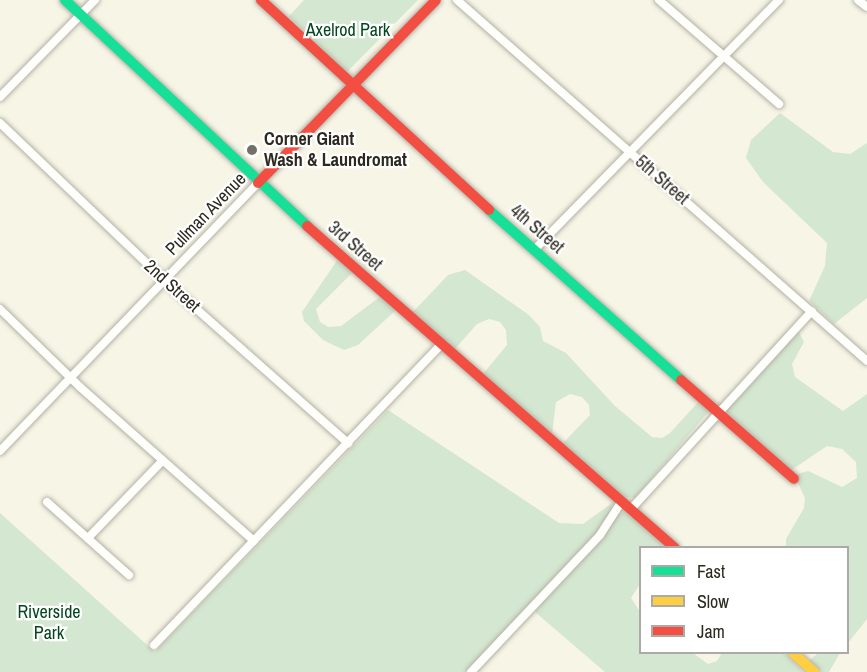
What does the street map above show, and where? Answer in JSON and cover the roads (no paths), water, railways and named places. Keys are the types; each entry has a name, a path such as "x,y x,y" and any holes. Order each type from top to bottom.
{"street":[{"name":"3rd Street","path":"65,0 258,183 673,546"},
{"path":"0,97 95,0"},
{"name":"4th Street","path":"261,0 352,87 719,409 794,479"},
{"name":"Pullman Avenue","path":"0,451 436,0"},
{"name":"5th Street","path":"457,0 812,310 867,361"},
{"path":"659,0 779,104"},
{"path":"535,249 779,0"},
{"path":"858,0 867,6"},
{"name":"2nd Street","path":"0,123 165,280 348,443"},
{"path":"0,309 162,461 254,541"},
{"path":"632,509 719,409 812,310"},
{"path":"154,645 442,344"},
{"path":"88,538 162,461"},
{"path":"471,672 558,582 603,531 622,501"},
{"path":"47,502 129,575"},
{"path":"794,654 812,671"}],"place":[{"name":"Corner Giant Wash & Laundromat","path":"252,150"}],"park label":[{"name":"Axelrod Park","path":"348,30"},
{"name":"Riverside Park","path":"49,623"}]}
